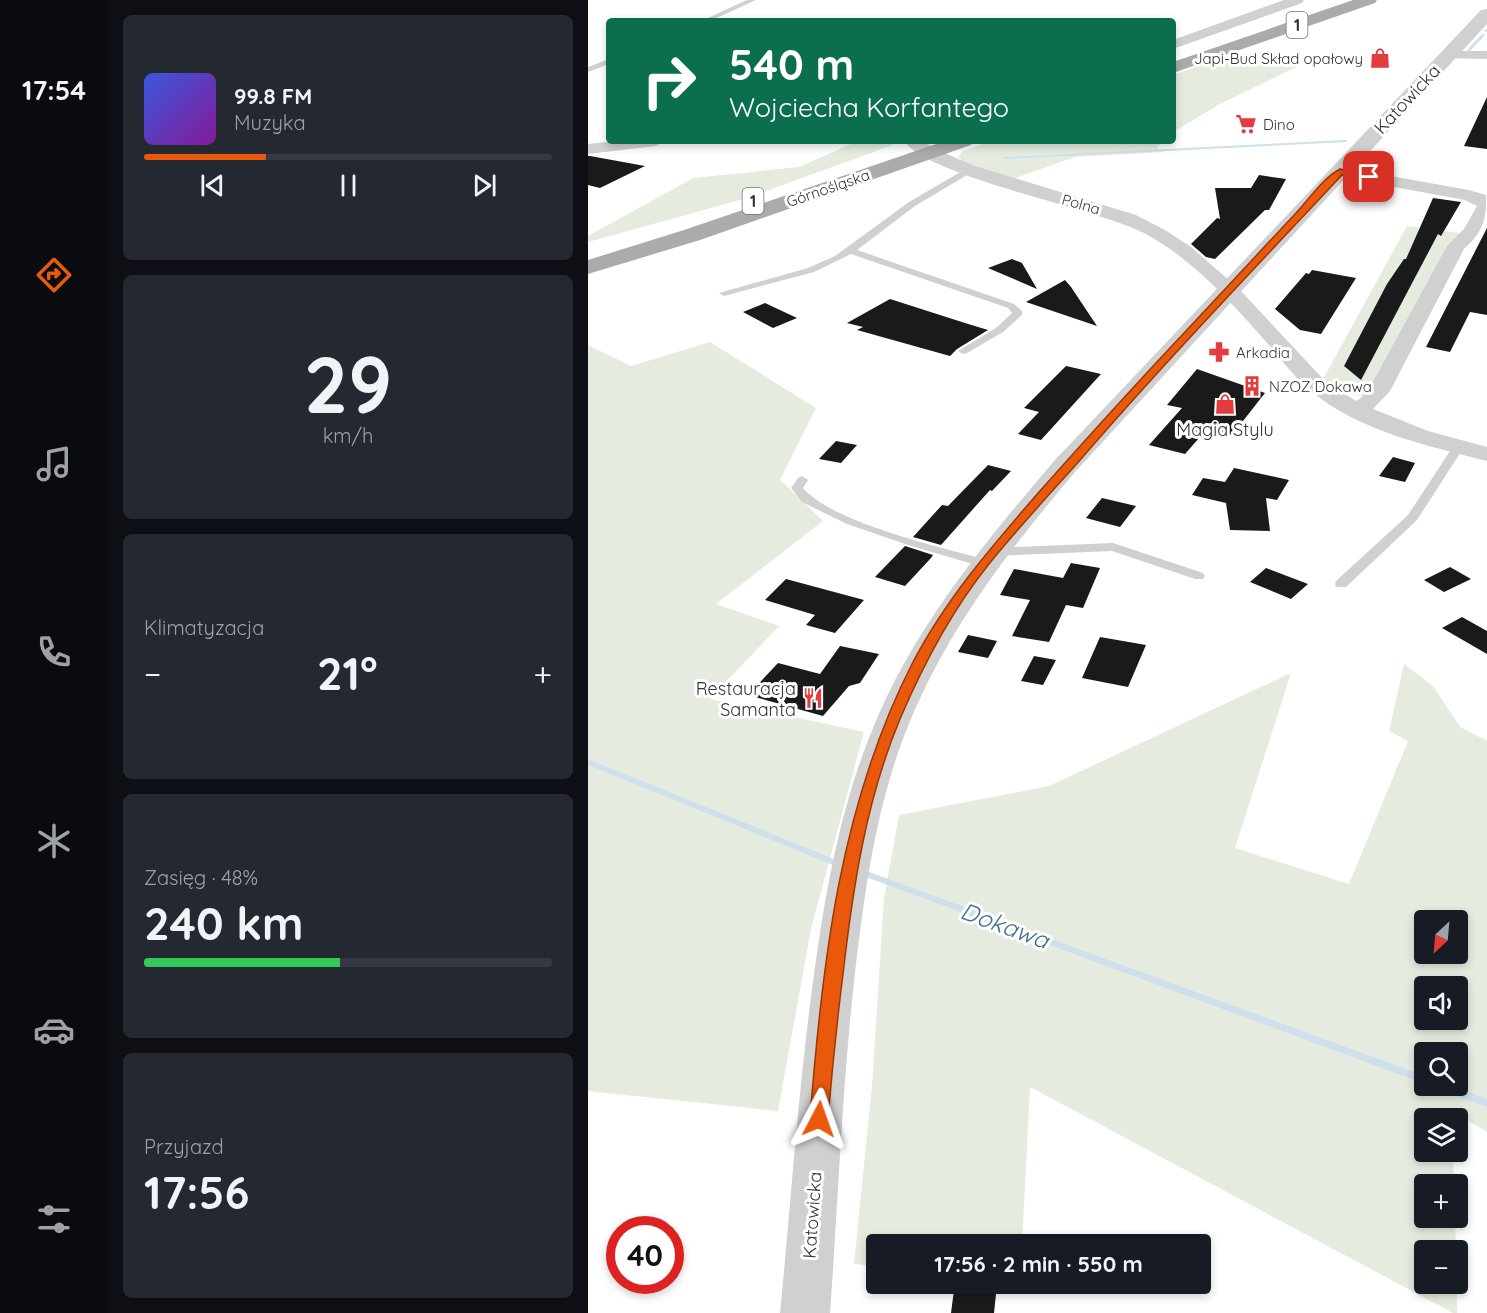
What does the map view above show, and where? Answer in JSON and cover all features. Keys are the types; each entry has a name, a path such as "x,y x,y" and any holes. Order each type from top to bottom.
{"main road":[{"name":"1","path":"1176,56 1340,0"},
{"name":"1","path":"1176,67 1369,0"},
{"name":"Górnośląska","path":"588,253 922,145"},
{"name":"Górnośląska","path":"588,267 692,235 922,145"}],"street":[{"path":"1176,44 1297,0"},
{"name":"Katowicka","path":"805,1313 822,1072 843,901 856,834 873,774 892,720 911,681 953,606 988,558 1117,410 1487,14"},
{"path":"1449,55 1487,55"},
{"path":"588,149 630,144"},
{"name":"Polna","path":"922,145 969,170 1130,219 1153,229 1197,261 1230,290 1317,386 1356,409 1458,447 1487,454"},
{"path":"1340,172 1484,197 1486,205 1472,232 1456,246 1379,391 1368,403 1356,409"}],"lane":[{"path":"711,18 753,0"},
{"path":"588,70 606,62"},
{"path":"724,293 811,270 850,251 912,204 969,170"},
{"path":"850,251 1011,306 1018,313 1010,323 986,340 963,351"},
{"path":"1341,584 1413,517 1458,447"},
{"path":"802,480 797,488 799,494 812,504 867,528 988,558 1113,547 1199,576"}],"shaded area":[{"path":"1224,57 1296,67 1220,104 1176,130 1176,74"},
{"path":"851,144 892,144 747,198 588,242 588,236 693,178 799,167"},
{"path":"983,144 1160,144 1157,148 1162,152 1075,157 1015,178 966,164 958,157 963,151"},
{"path":"1407,226 1467,234 1365,396 1353,395 1332,388 1322,381"},
{"path":"710,342 816,408 780,480 823,521 716,604 779,626 710,699 864,732 811,929 778,1111 588,1091 588,345 631,366"},
{"path":"1404,664 1433,686 1460,727 1487,741 1487,1132 1468,1121 1468,1108 1414,1108 1414,1162 1453,1162 1454,1174 1414,1174 1414,1228 1455,1228 1456,1240 1414,1240 1414,1292 1030,1087 1023,1234 866,1234 866,1265 854,1264 872,1086 884,898 899,815 1049,786 1291,673 1235,848 1349,884 1408,741 1389,731"},
{"path":"1417,1294 1457,1294 1457,1313"}],"building":[{"path":"1487,97 1487,149 1464,146"},
{"path":"588,156 645,166 600,188 588,185"},
{"path":"1259,175 1286,179 1269,210 1265,210 1215,259 1206,257 1191,244 1217,218 1220,219 1215,188 1251,188"},
{"path":"1433,198 1461,202 1441,236 1438,234 1361,380 1344,366 1387,284 1406,259"},
{"path":"1487,228 1487,315 1470,312 1450,352 1426,347"},
{"path":"1012,259 1022,263 1037,289 988,268"},
{"path":"1312,270 1356,278 1321,334 1300,330 1275,309 1306,273 1309,274"},
{"path":"1065,280 1071,287 1097,326 1026,302"},
{"path":"890,299 988,330 957,349 950,356 857,330 863,327 847,323"},
{"path":"765,303 797,318 773,328 743,312"},
{"path":"1066,366 1101,374 1041,440 1018,434 1039,412 1024,408"},
{"path":"1197,369 1265,393 1232,435 1207,429 1185,454 1149,445 1182,408 1167,405"},
{"path":"836,441 857,445 841,463 819,459"},
{"path":"1393,457 1415,463 1405,482 1379,476"},
{"path":"988,465 1011,471 992,491 990,490 941,545 913,537 942,505 948,506"},
{"path":"1234,468 1289,480 1277,500 1266,498 1270,531 1230,530 1226,503 1192,495 1203,478 1225,482"},
{"path":"1102,498 1136,506 1120,527 1086,518"},
{"path":"905,546 933,555 905,586 875,577"},
{"path":"1071,563 1100,568 1083,608 1066,605 1049,642 1012,636 1030,600 1000,595 1014,569 1063,578"},
{"path":"1450,567 1471,579 1444,592 1424,580"},
{"path":"1266,568 1308,584 1291,599 1250,582"},
{"path":"786,579 864,600 835,633 806,625 815,615 765,600"},
{"path":"1462,617 1487,631 1487,654 1442,628"},
{"path":"968,635 997,641 988,658 958,652"},
{"path":"1100,637 1146,645 1128,687 1082,678"},
{"path":"840,646 879,654 860,683 849,686 823,716 748,695 778,663 820,674"},
{"path":"1034,656 1056,660 1043,685 1021,681"},
{"path":"953,1294 996,1294 994,1313 951,1313"}],"waterway":[{"path":"1469,50 1483,35"},
{"path":"1004,158 1345,141"},
{"name":"Dokawa","path":"588,762 841,865"},
{"name":"Dokawa","path":"861,872 1414,1076"},
{"name":"Dokawa","path":"1468,1096 1487,1103"}],"place":[{"name":"Japi-Bud Skład opałowy","path":"1380,58"},
{"name":"Dino","path":"1246,124"},
{"name":"Arkadia","path":"1219,352"},
{"name":"NZOZ Dokawa","path":"1252,386"},
{"name":"Magia Stylu","path":"1225,404"},
{"name":"Restauracja Samanta","path":"813,698"}],"route":[{"path":"819,1119 822,1072 843,901 856,834 873,774 892,720 920,662 953,606 983,563 1117,410 1340,172 1369,177"}]}
